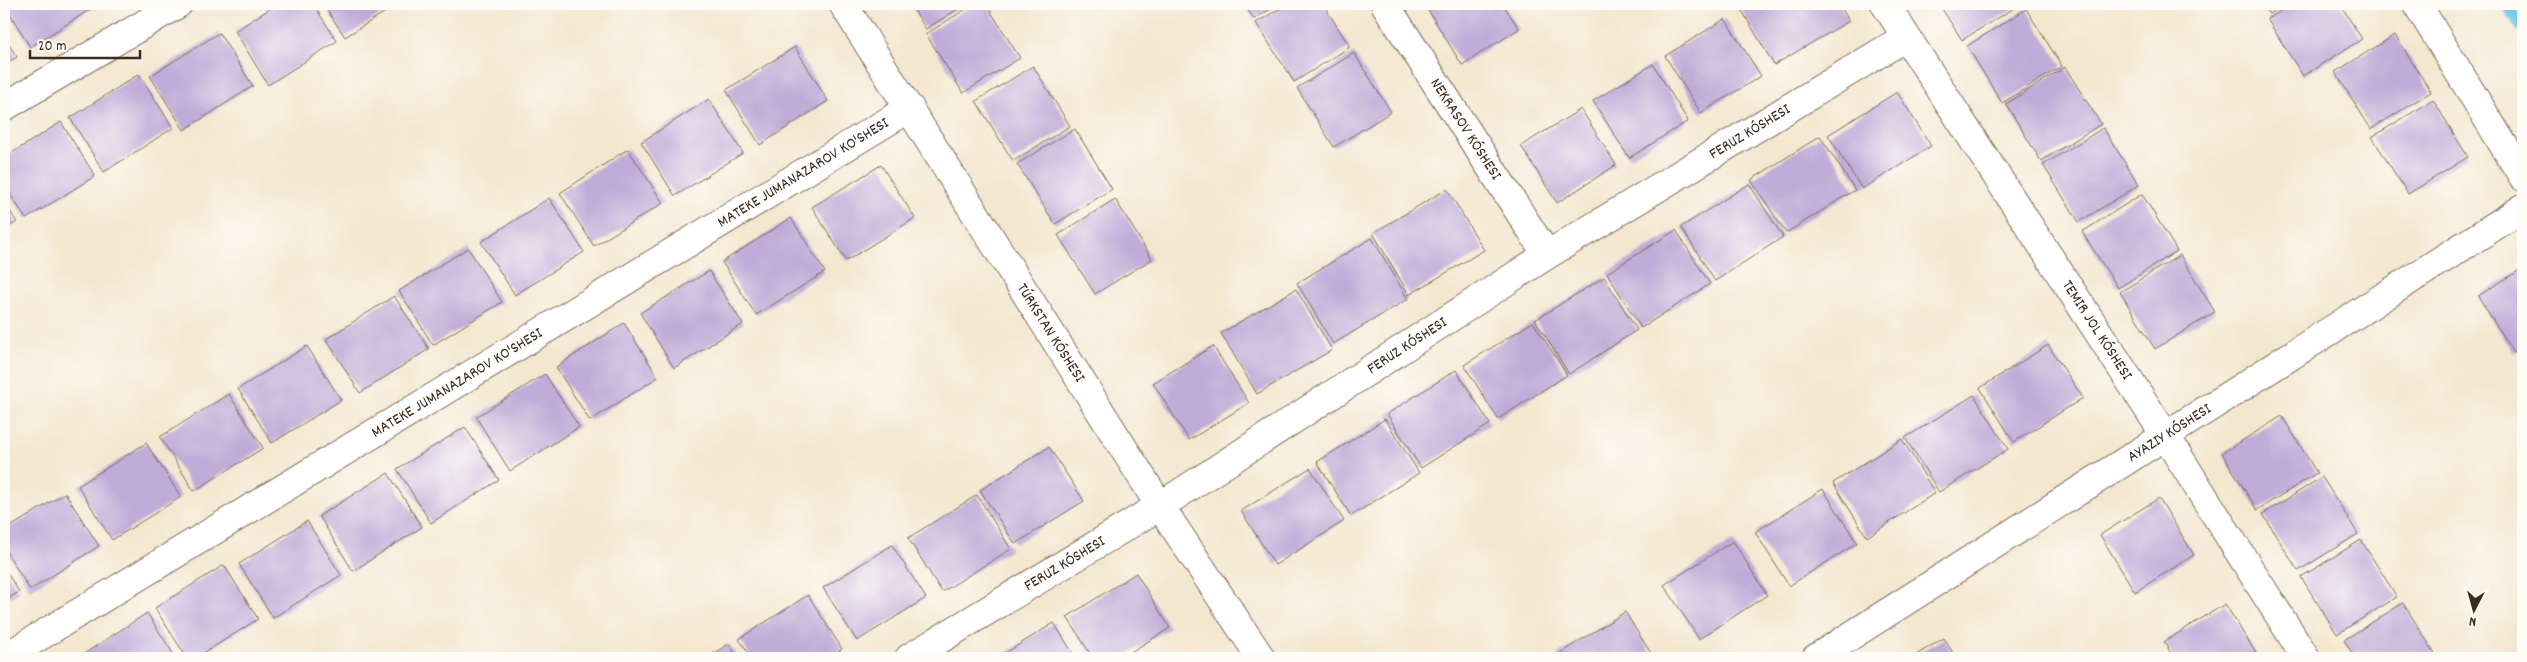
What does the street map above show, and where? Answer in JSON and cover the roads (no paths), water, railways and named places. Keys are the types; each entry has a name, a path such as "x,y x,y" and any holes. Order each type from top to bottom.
{"street":[{"path":"4,107 178,4"},
{"name":"TÚRKSTAN KÓSHESI","path":"843,4 1160,506 1261,658"},
{"name":"NEKRASOV KÓSHESI","path":"1385,4 1547,255"},
{"name":"TEMIR JOL KÓSHESI","path":"1885,4 2165,435 2306,658"},
{"path":"2417,4 2523,177"},
{"name":"FERUZ KÓSHESI","path":"908,658 1160,506 1547,255 1906,37"},
{"name":"MATEKE JUMANAZAROV KO'SHESI","path":"4,658 910,108"},
{"name":"AYAZIY KÓSHESI","path":"1832,654 2165,435 2523,208"}],"waterway":[{"path":"2507,4 2523,30"}]}
